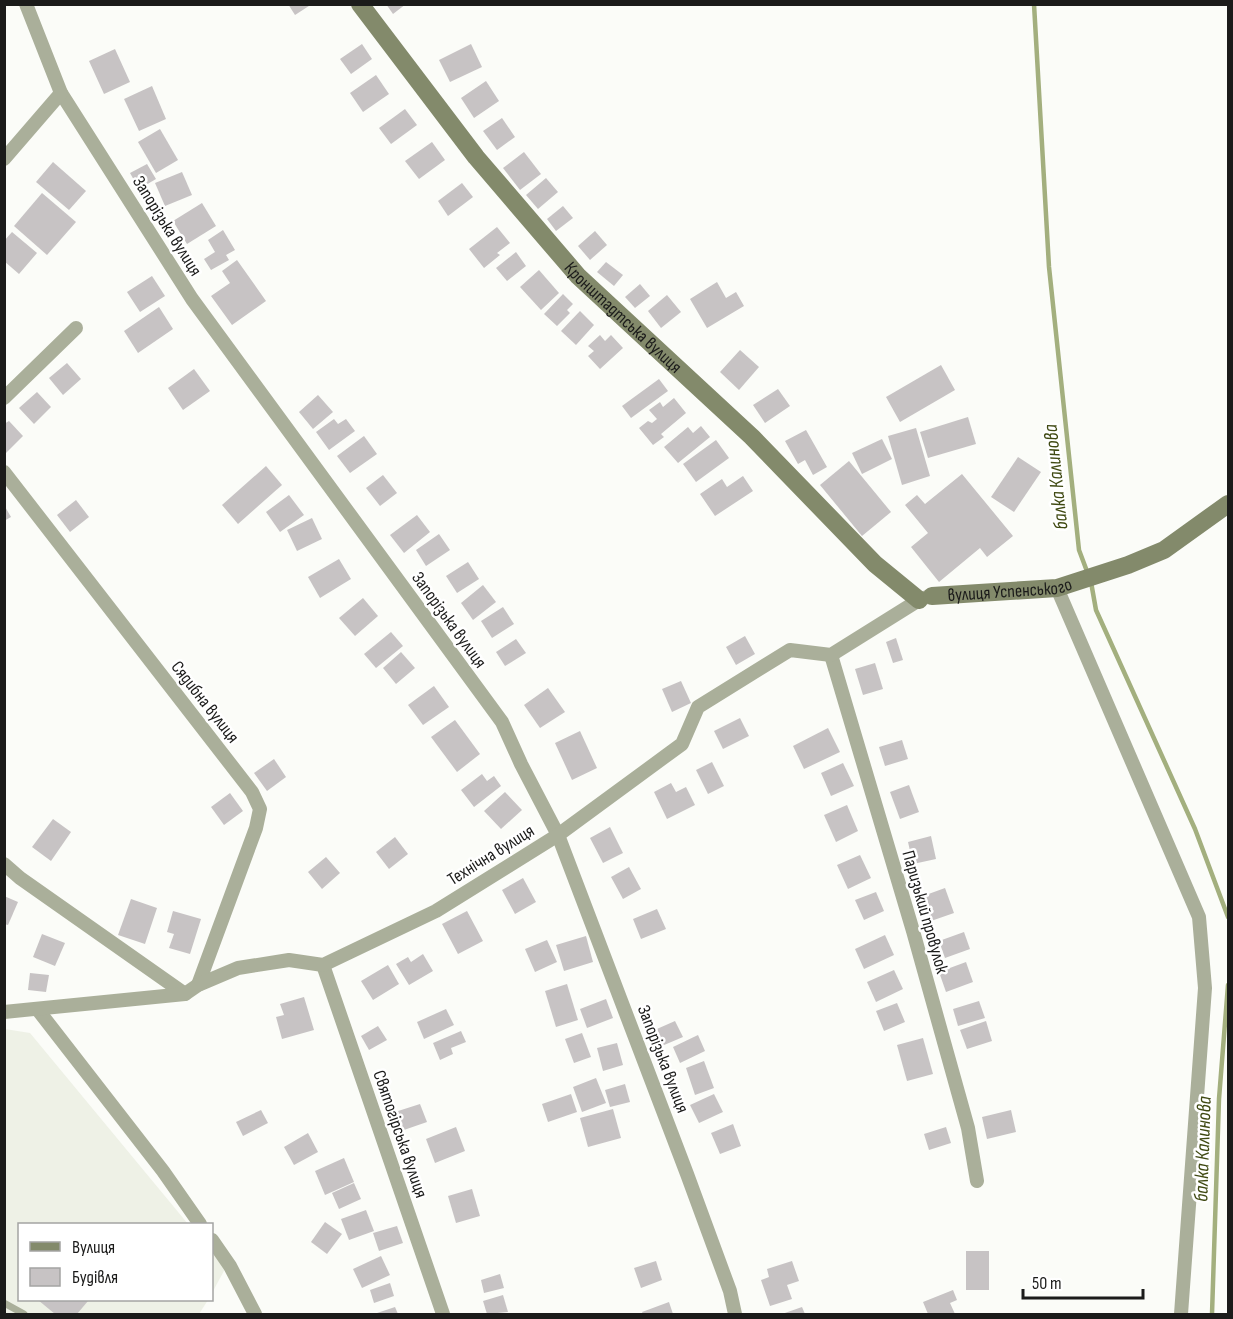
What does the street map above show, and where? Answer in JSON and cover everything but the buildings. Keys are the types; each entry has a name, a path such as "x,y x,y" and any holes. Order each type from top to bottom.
{"street":[{"name":"Запорізька вулиця","path":"26,4 61,93 192,299 502,722 558,835 687,1174 730,1291 735,1314"},
{"name":"Кронштадтська вулиця","path":"360,4 476,157 578,276 752,437 875,564 925,598"},
{"path":"4,159 61,93"},
{"path":"4,398 76,328"},
{"name":"Сядибна вулиця","path":"4,472 252,792 260,809 256,828 198,985"},
{"name":"вулиця Успенського","path":"925,598 1057,588 1128,565 1164,550 1228,504"},
{"path":"1057,588 1199,917 1205,988 1181,1314"},
{"path":"831,655 925,598"},
{"name":"Технічна вулиця","path":"323,965 436,911 558,835 682,744 698,707 790,650 831,655"},
{"name":"Паризький провулок","path":"831,655 962,1106 977,1181"},
{"path":"4,864 185,994"},
{"path":"4,1012 185,994 198,985 238,968 289,960 323,965"},
{"name":"Святогірська вулиця","path":"323,965 443,1314"},
{"path":"38,1010 163,1171 199,1223"},
{"path":"213,1241 230,1266 255,1314"}],"lane":[{"path":"4,1303 24,1314"}],"shaded area":[{"path":"5,1029 30,1033 187,1223 18,1223 18,1301 207,1301 199,1314 5,1314"},
{"path":"213,1254 225,1269 213,1291"}],"waterway":[{"name":"балка Калинова","path":"1034,4 1049,267 1079,550 1088,574"},
{"name":"балка Калинова","path":"1091,582 1096,610 1195,829 1228,917"},
{"name":"балка Калинова","path":"1212,1314 1219,1099 1228,985"}]}
